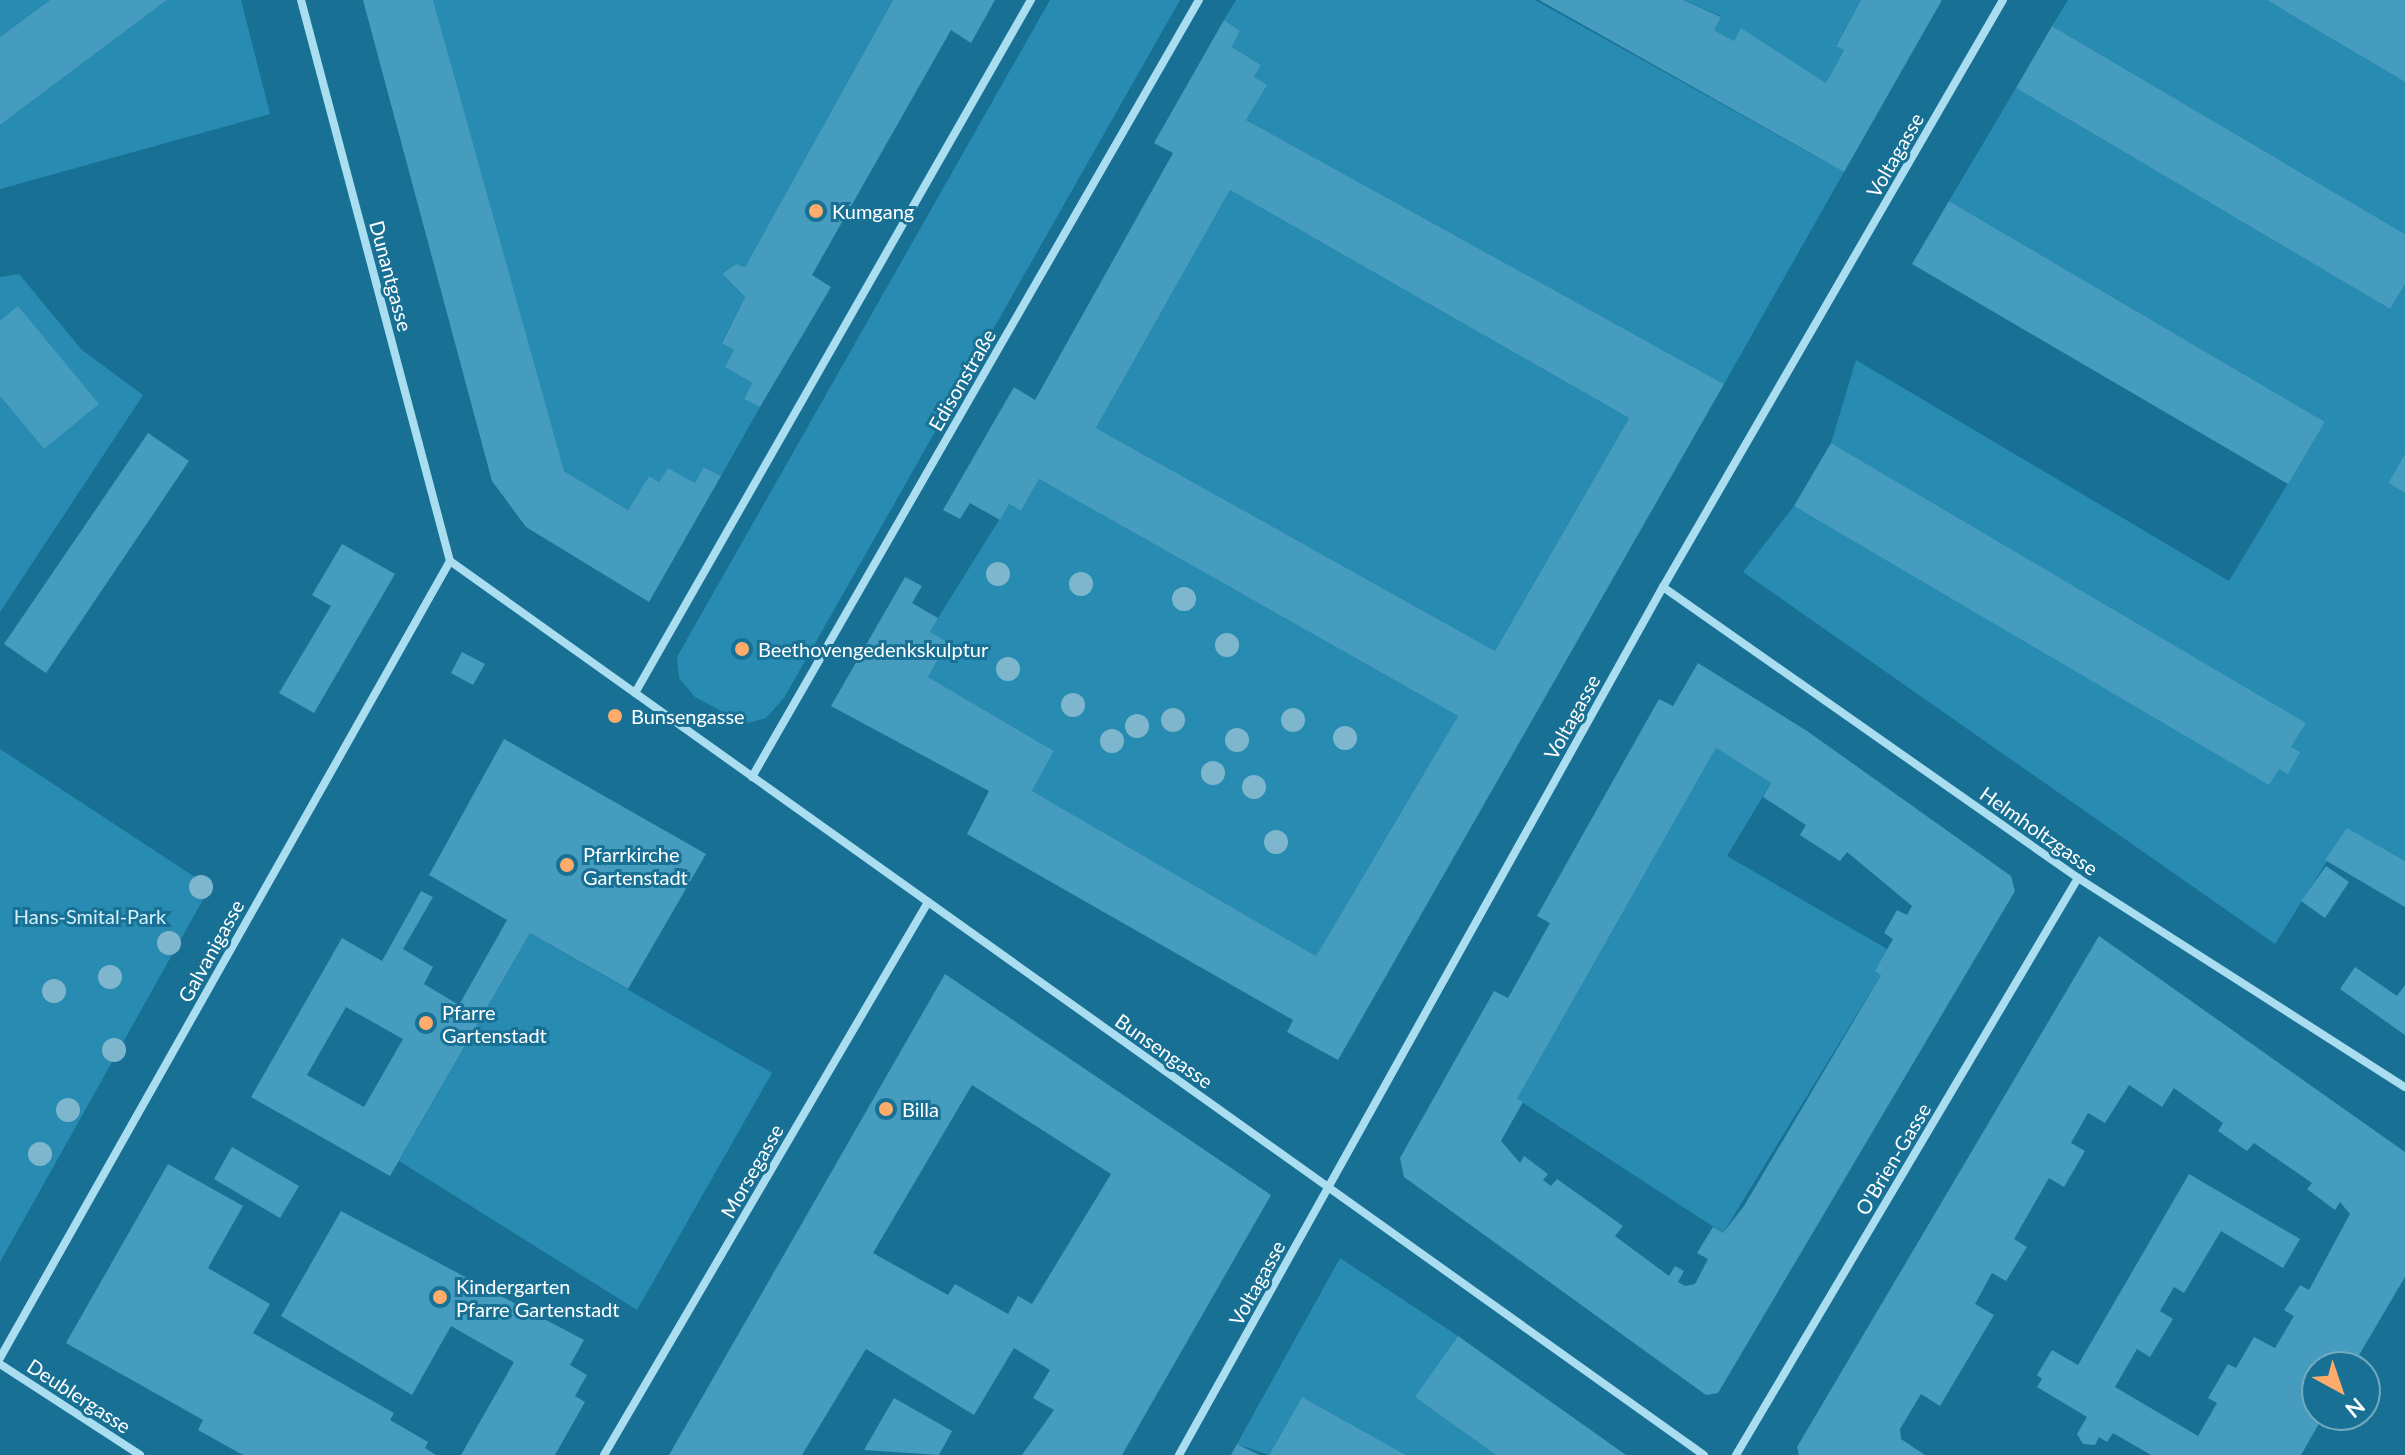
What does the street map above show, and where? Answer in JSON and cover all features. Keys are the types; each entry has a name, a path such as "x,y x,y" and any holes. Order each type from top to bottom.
{"street":[{"name":"Dunantgasse","path":"301,0 450,561"},
{"path":"635,693 1031,0"},
{"name":"Edisonstraße","path":"752,777 1199,0"},
{"name":"Voltagasse","path":"1179,1455 1663,587 2003,0"},
{"name":"Bunsengasse","path":"450,561 1704,1455"},
{"name":"Galvanigasse","path":"0,1358 450,561"},
{"name":"Helmholtzgasse","path":"1663,587 2078,878 2405,1087"},
{"name":"O'Brien-Gasse","path":"1736,1455 2078,878"},
{"name":"Morsegasse","path":"604,1455 928,902"},
{"name":"Deublergasse","path":"0,1364 140,1455"}],"green space":[{"path":"0,0 50,0 0,37"},
{"path":"167,0 241,0 270,114 0,189 0,125"},
{"path":"433,0 893,0 745,267 736,264 722,274 745,297 722,342 734,350 725,367 752,383 744,399 760,407 721,476 705,467 695,483 668,468 659,482 649,476 628,510 564,471 557,461"},
{"path":"1050,0 1180,0 784,698 766,718 745,724 695,697 679,678 677,657"},
{"path":"1236,0 1535,0 1844,172 1724,384 1246,120 1266,85 1254,77 1261,65 1232,47 1240,31 1224,20"},
{"path":"1683,0 1861,0 1836,45 1844,50 1826,83 1742,29 1734,41 1714,30 1721,16"},
{"path":"2068,0 2267,0 2405,82 2405,234 2052,26"},
{"path":"2016,88 2390,309 2405,284 2405,454 2388,483 2405,493 2405,861 2347,829 2275,944 1743,572 1794,506 2288,773 2291,747 2305,723 1831,443 1856,360 2229,581 2325,422 1949,201"},
{"path":"1230,190 1629,418 1495,651 1096,428"},
{"path":"19,274 82,350 143,395 0,612 0,396 44,449 98,404 0,321 0,277"},
{"path":"1039,479 1458,716 1316,956 1032,791 1054,751 928,677 930,632 1009,504 1021,511"},
{"path":"1716,748 1771,783 1727,856 1887,949 1881,975 1723,1233 1517,1099"},
{"name":"Hans-Smital-Park","path":"0,749 210,887 0,1262"},
{"path":"530,933 772,1073 637,1310 399,1161"},
{"path":"1340,1258 1458,1336 1416,1397 1496,1455 1406,1455 1302,1397 1269,1455 1237,1444"}],"building":[{"path":"50,0 167,0 0,125 0,37"},
{"path":"363,0 433,0 564,471 628,510 649,476 659,482 668,468 695,483 704,467 721,476 649,602 526,527 492,481"},
{"path":"893,0 995,0 971,43 951,30 812,275 831,287 760,407 744,399 752,383 725,367 734,350 722,343 745,297 722,274 736,264 745,267"},
{"path":"1539,0 1683,0 1721,17 1714,30 1734,41 1741,28 1826,83 1844,50 1836,46 1861,0 1942,0 1844,172"},
{"path":"2267,0 2405,0 2405,82 2307,24"},
{"path":"1224,20 1240,31 1232,47 1261,65 1254,77 1267,85 1246,120 1724,384 1338,1060 1287,1032 1293,1020 967,834 989,791 831,706 905,577 922,586 912,603 938,618 930,632 947,642 928,677 1054,751 1032,791 1316,956 1458,716 1039,479 1021,511 1009,504 1000,520 970,503 960,519 943,510 1014,387 1035,400 1173,153 1154,143","holes":["1230,190 1629,418 1495,651 1096,428"]},
{"path":"2052,26 2405,234 2405,284 2390,309 2016,88"},
{"path":"1949,201 2325,422 2288,484 1912,264"},
{"path":"18,306 99,404 44,449 0,396 0,321"},
{"path":"148,433 189,461 46,673 4,644"},
{"path":"1831,443 2306,723 2291,747 2300,752 2288,774 2279,769 2269,785 1794,506"},
{"path":"2405,454 2405,493 2388,483"},
{"path":"342,544 395,574 314,713 279,693 331,606 312,595"},
{"path":"462,652 485,664 473,685 451,673"},
{"path":"1698,663 1807,731 2011,876 2015,891 1718,1393 1706,1395 1404,1177 1400,1158 1494,991 1508,998 1550,923 1537,916 1659,699 1673,706","holes":["1716,748 1771,783 1763,797 1806,825 1800,835 1840,861 1847,852 1912,906 1907,915 1897,910 1884,933 1893,939 1875,971 1881,975 1744,1206 1723,1233 1713,1227 1697,1253 1708,1259 1695,1284 1685,1286 1678,1282 1684,1271 1675,1266 1669,1276 1615,1236 1623,1226 1557,1179 1551,1186 1543,1180 1548,1174 1524,1156 1520,1163 1501,1141 1523,1102 1517,1099"]},
{"path":"504,739 706,854 628,989 530,933 390,1176 251,1097 342,938 382,961 421,891 433,897 403,949 433,967 424,984 459,1005 507,920 429,875","holes":["346,1007 403,1039 364,1107 307,1075"]},
{"path":"2347,828 2405,861 2405,907 2325,860"},
{"path":"2326,866 2349,882 2325,918 2301,901"},
{"path":"2099,936 2405,1152 2405,1277 2361,1351 2301,1351 2301,1431 2315,1431 2301,1455 2151,1455 2113,1433 2107,1442 2099,1437 2095,1445 2083,1444 2077,1434 2087,1417 2037,1387 2042,1379 2037,1375 2052,1350 2078,1365 2189,1174 2300,1239 2283,1268 2221,1231 2184,1293 2174,1287 2160,1311 2173,1319 2150,1357 2137,1349 2115,1387 2198,1436 2217,1403 2208,1398 2228,1364 2236,1368 2254,1337 2275,1348 2294,1316 2284,1310 2300,1285 2309,1290 2350,1214 2340,1202 2335,1210 2307,1189 2312,1183 2254,1143 2247,1151 2218,1131 2223,1123 2174,1088 2162,1107 2129,1085 2105,1123 2088,1113 2071,1143 2085,1151 2064,1187 2049,1178 2014,1239 2027,1247 2006,1281 1992,1273 1975,1304 1994,1315 1940,1406 1921,1394 1900,1429 1901,1439 1925,1455 1799,1455 1797,1447"},
{"path":"2355,967 2397,996 2405,985 2405,1035 2340,989"},
{"path":"945,974 1271,1195 1122,1455 1022,1455 1054,1410 1033,1398 1050,1370 1014,1348 974,1415 866,1349 802,1455 669,1455","holes":["972,1085 1111,1174 1032,1304 1018,1296 1008,1314 955,1284 948,1295 873,1253"]},
{"path":"232,1147 299,1186 280,1218 214,1179"},
{"path":"168,1164 243,1206 208,1268 270,1304 253,1333 394,1413 390,1420 428,1442 425,1448 436,1455 243,1455 198,1430 203,1420 66,1343"},
{"path":"341,1211 584,1340 570,1365 587,1375 575,1396 585,1402 555,1455 461,1455 514,1362 451,1326 412,1395 281,1316"},
{"path":"1458,1336 1626,1455 1496,1455 1415,1397"},
{"path":"1302,1397 1406,1455 1269,1455"},
{"path":"894,1398 952,1431 939,1455 864,1450"},
{"path":"1237,1444 1259,1455 1231,1455"}],"place":[{"name":"Kumgang","path":"816,211"},
{"name":"Beethovengedenkskulptur","path":"742,649"},
{"name":"Bunsengasse","path":"615,716"},
{"name":"Pfarrkirche Gartenstadt","path":"567,865"},
{"name":"Pfarre Gartenstadt","path":"426,1023"},
{"name":"Billa","path":"886,1109"},
{"name":"Kindergarten Pfarre Gartenstadt","path":"440,1297"}]}
